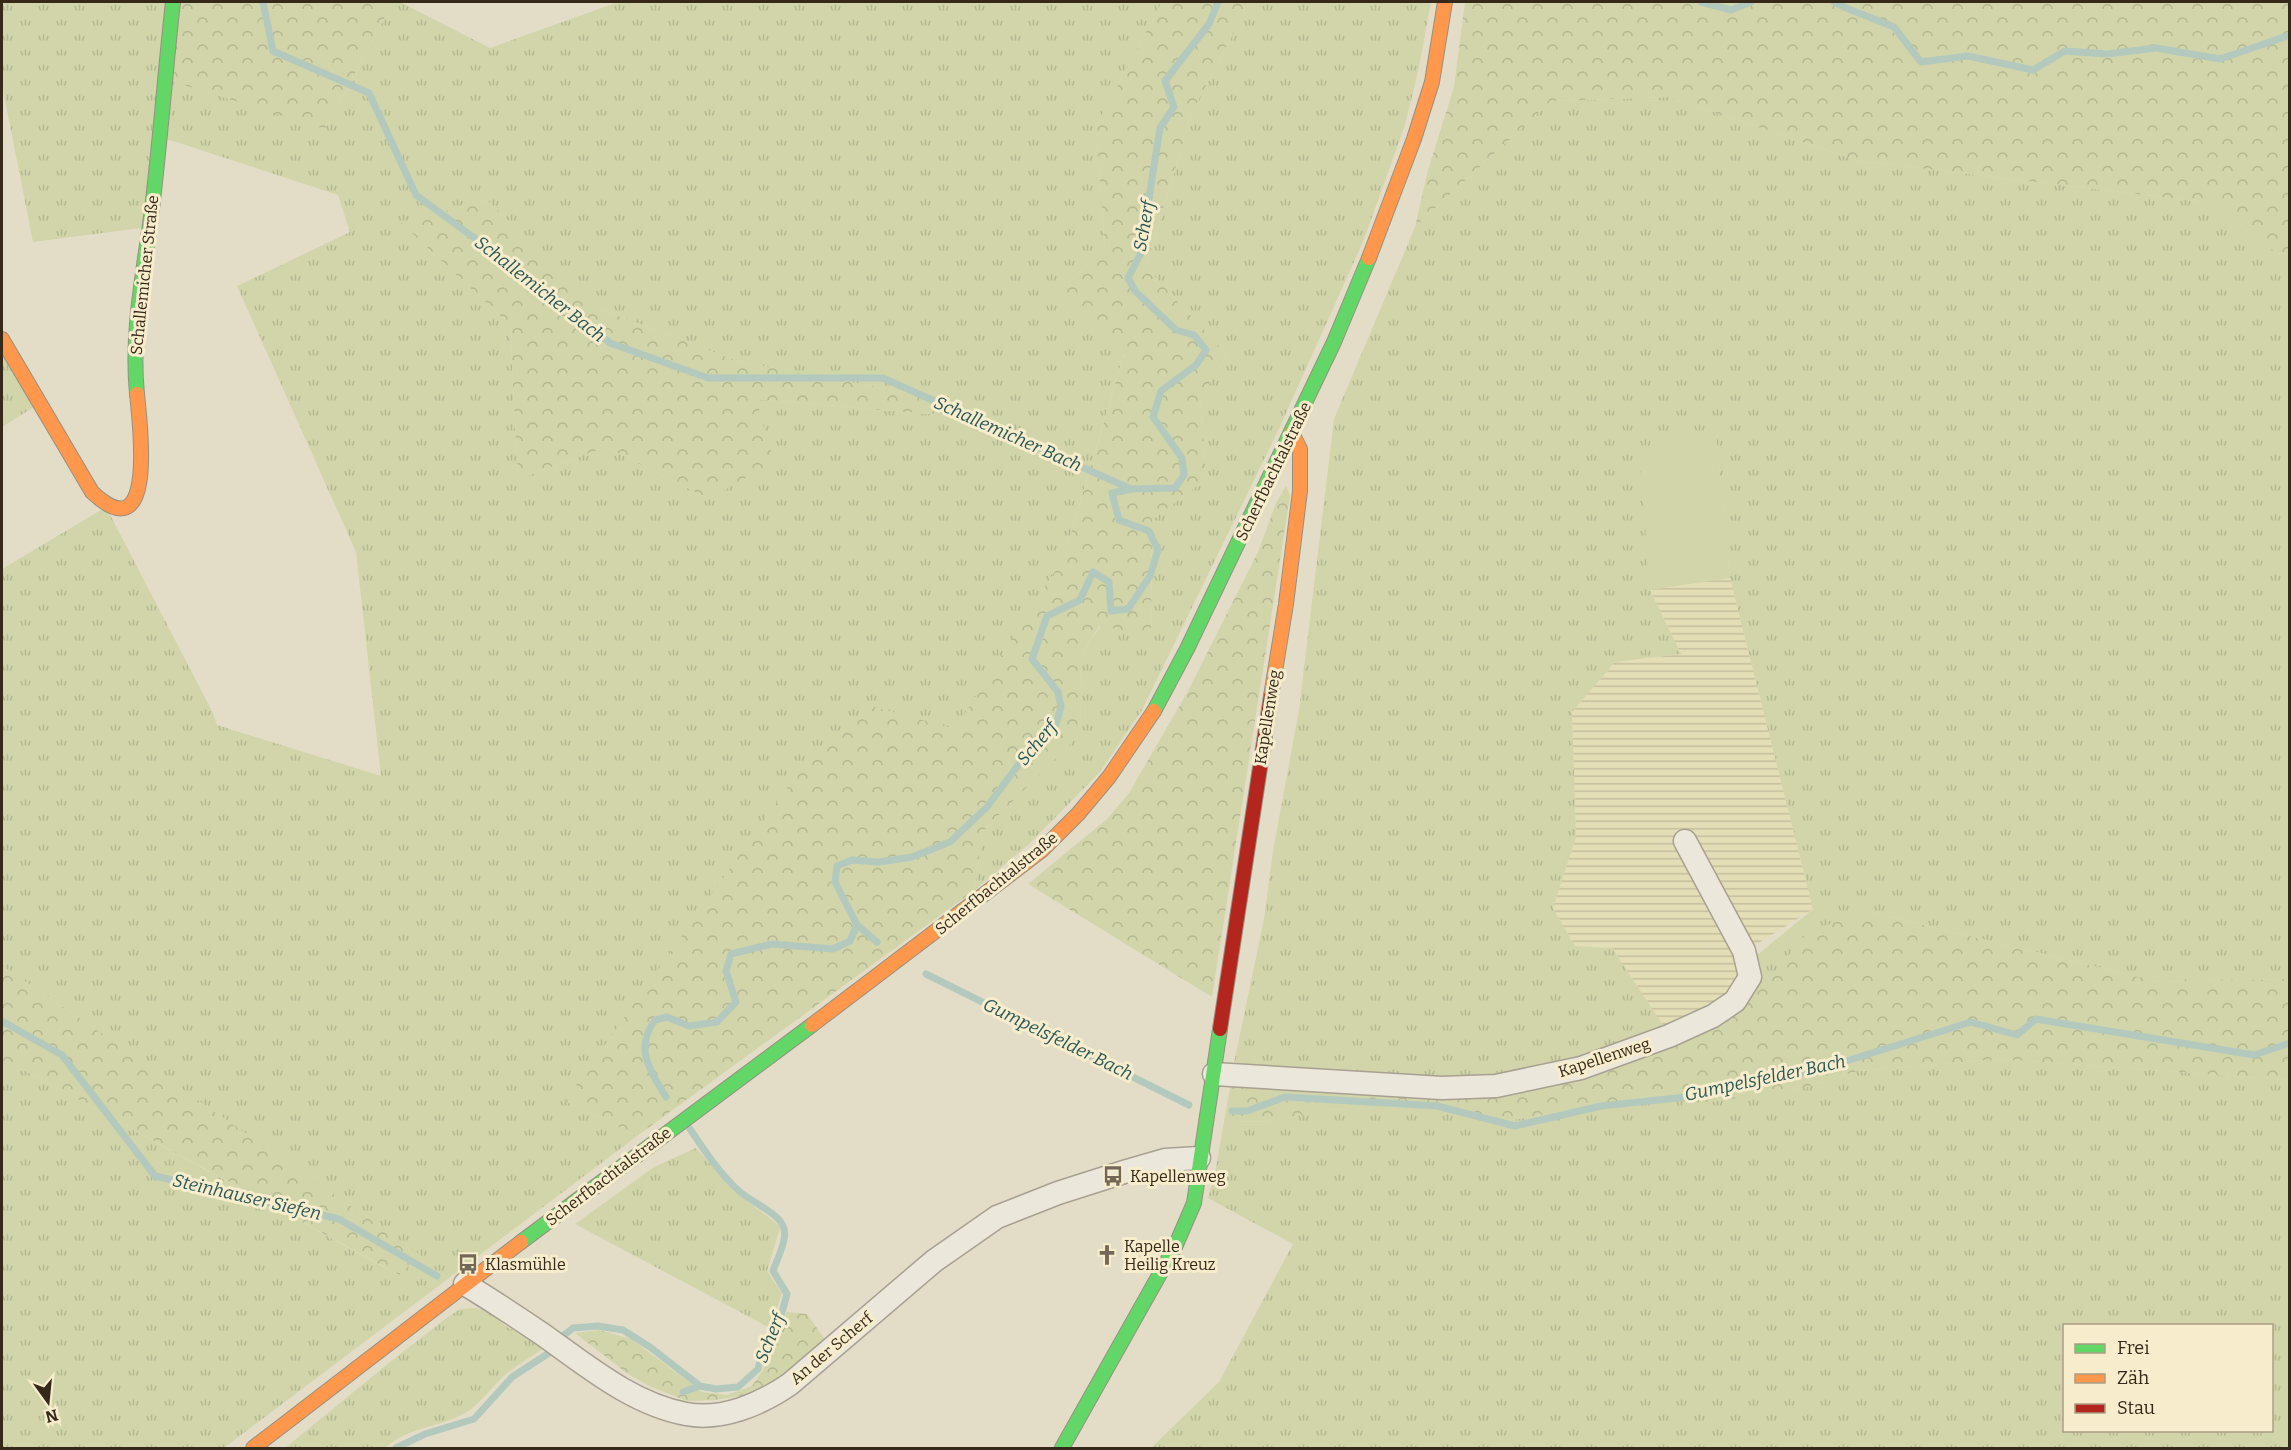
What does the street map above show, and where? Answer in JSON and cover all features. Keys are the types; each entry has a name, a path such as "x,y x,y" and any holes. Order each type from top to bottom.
{"main road":[{"name":"Schallemicher Straße","path":"2,339 92,492 106,504 115,508 123,508 134,501 140,486 142,469 135,386 136,326 151,214 173,2"},
{"name":"Scherfbachtalstraße","path":"253,1449 465,1284 1041,850 1078,814 1109,777 1151,717 1192,639 1334,342 1400,181 1432,82 1445,2"},
{"name":"Kapellenweg","path":"1062,1449 1175,1247 1194,1203 1249,829 1286,604 1300,491 1300,449 1292,433"}],"street":[{"name":"Kapellenweg","path":"1214,1074 1431,1087 1496,1086 1581,1068 1713,1016 1735,1001 1750,977 1744,951 1685,841"},
{"name":"An der Scherf","path":"465,1284 639,1399 686,1414 706,1416 730,1412 774,1395 790,1384 934,1261 998,1217 1058,1193 1164,1160 1199,1158"}],"shaded area":[{"path":"1716,432 1730,578 1813,909 1733,959 1743,975 1715,1007 1667,1031 1612,948 1575,946 1553,908 1576,837 1572,712 1615,662 1681,654 1650,590"}],"green space":[{"path":"2,2 172,2 325,129 393,2 400,2 490,48 618,2 1162,2 1096,126 1105,250 1060,290 1124,353 1064,557 955,730 874,707 565,1101 637,1136 224,1448 2,1448 2,1058 398,1275 420,1255 2,966 2,569 106,507 213,713 217,725 381,776 356,552 237,286 350,232 338,195 155,135 149,227 33,242 2,85","holes":["487,200 600,309 737,361 947,400 951,416 755,399 709,499 606,447 518,479 510,325 402,224"]},
{"path":"174,2 393,2 325,129 161,78"},
{"path":"1162,2 1250,2 1192,112 1146,267 1227,355 1201,397 1206,479 1152,520 1151,637 1100,625 1082,654 1080,734 982,832 975,890 637,1136 565,1101 796,775 874,707 955,729 1064,557 1124,354 1060,290 1105,250 1096,126"},
{"path":"1250,2 1431,2 1405,125 1363,242 1277,433 1142,710 1100,772 1029,844 975,890 982,832 1080,734 1082,654 1101,625 1151,636 1152,520 1206,479 1201,397 1227,355 1146,267 1192,112"},
{"path":"1465,2 2289,2 2289,255 2277,253 2213,203 1859,161 1669,97 1551,101 1415,227 1428,170 1454,87"},
{"path":"1669,97 1859,161 2213,203 2277,253 2289,255 2289,979 2159,982 1866,911 1751,1000 1745,997 1750,961 1813,909 1730,578 1716,433 1650,590 1681,654 1615,662 1572,712 1576,837 1553,908 1575,946 1612,948 1667,1031 1577,1061 1497,1077 1442,1080 1233,1068 1264,919 1273,851 1299,710 1334,419 1415,227 1551,101"},
{"path":"487,200 600,309 737,361 947,400 951,416 756,399 774,462 709,499 606,447 518,479 510,325 401,223"},
{"path":"2,339 39,404 2,427"},
{"path":"1716,432 1730,578 1650,590 1639,448"},
{"path":"1286,486 1290,496 1212,997 1028,884 1107,819 1129,793 1188,691 1258,552 1276,503"},
{"path":"1866,911 2159,982 2289,979 2289,1080 2000,1059 1857,1071 1801,1089 1682,1106 1693,1088 1501,1122 1442,1106 1322,1110 1280,1121 1224,1122 1230,1088 1244,1082 1496,1091 1740,1006 1751,1000 1808,932"},
{"path":"2,966 421,1255 399,1275 2,1058"},
{"path":"2000,1059 2289,1080 2289,1448 1151,1448 1219,1382 1293,1244 1208,1198 1215,1174 1224,1122 1280,1121 1321,1110 1442,1106 1501,1122 1694,1088 1683,1105 1801,1089 1857,1071"},
{"path":"696,1148 736,1193 780,1228 767,1271 782,1293 768,1327 575,1224 654,1167"},
{"path":"476,1308 486,1311 507,1327 544,1348 505,1375 465,1413 405,1435 385,1448 285,1448 444,1320 460,1309"},
{"path":"787,1312 807,1314 826,1341 784,1377 740,1396 715,1400 687,1401 651,1387 628,1374 575,1333 600,1330 631,1339 702,1392 727,1395 752,1386 763,1370"}],"waterway":[{"name":"Schallemicher Bach","path":"263,2 273,51 369,93 416,195 564,304 610,343 708,378 883,378 1131,489"},
{"name":"Scherf","path":"666,1097 650,1069 645,1050 649,1030 655,1020 667,1017 689,1026 717,1022 736,1002 726,971 731,954 772,944 833,949 850,941 857,925 835,882 837,866 852,860 879,862 912,857 950,842 987,807 1041,734 1056,724 1061,707 1058,692 1032,659 1047,616 1080,600 1093,572 1109,582 1111,611 1128,609 1150,576 1158,550 1149,531 1119,520 1112,493 1132,489 1175,488 1184,475 1182,458 1153,417 1161,391 1196,365 1206,350 1194,335 1176,330 1135,291 1128,278 1140,255 1160,128 1174,107 1165,81 1209,24 1218,2"},
{"path":"1701,2 1731,10 1751,2"},
{"path":"1834,2 1894,27 1921,62 1968,56 2033,70 2065,51 2107,54 2156,48 2220,59 2290,35"},
{"name":"Gumpelsfelder Bach","path":"857,925 877,942"},
{"name":"Gumpelsfelder Bach","path":"926,974 1189,1105"},
{"name":"Gumpelsfelder Bach","path":"1232,1111 1247,1111 1285,1097 1437,1106 1515,1126 1601,1106 1706,1095 1824,1068 1971,1022 2017,1035 2036,1019 2254,1055 2290,1043"},
{"name":"Steinhauser Siefen","path":"2,1021 62,1055 155,1176 339,1219 437,1276"},
{"name":"Scherf","path":"563,1336 573,1328 598,1326 623,1330 650,1347 700,1386 716,1389 738,1387 758,1369 763,1348 781,1316 787,1294 773,1271 784,1242 783,1226 776,1216 744,1195 725,1177 690,1129"},
{"name":"Scherf","path":"396,1448 425,1434 474,1419 512,1377 549,1353"},
{"path":"683,1392 700,1386"}],"traffic: fast":[{"path":"137,394 136,349 141,283 151,217 173,2"},
{"path":"1154,711 1187,649 1334,342 1369,258"},
{"path":"521,1242 812,1025"},
{"path":"1062,1448 1175,1247 1194,1203 1220,1029"}],"traffic: slow":[{"path":"1369,258 1414,139 1432,82 1445,2"},
{"path":"2,339 92,492 113,507 127,507 136,496 140,478 141,455 137,394"},
{"path":"1271,696 1286,604 1300,491 1300,449 1292,433"},
{"path":"812,1025 1041,851 1078,814 1109,777 1154,711"},
{"path":"253,1448 521,1242"}],"traffic: jam":[{"path":"1220,1029 1271,696"}],"place":[{"name":"Kapellenweg","path":"1113,1176"},
{"name":"Kapelle Heilig Kreuz","path":"1107,1255"},
{"name":"Klasmühle","path":"468,1264"}]}
